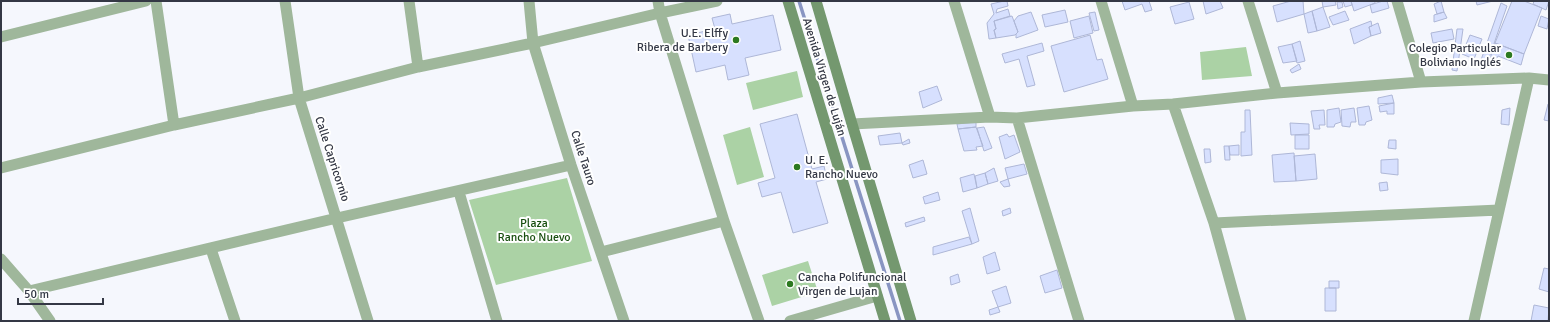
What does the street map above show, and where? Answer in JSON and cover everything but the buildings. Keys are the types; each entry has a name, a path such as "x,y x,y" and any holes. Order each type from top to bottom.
{"main road":[{"name":"Avenida Virgen de Luján","path":"788,1 885,321"},
{"name":"Avenida Virgen de Luján","path":"816,1 911,321"}],"street":[{"path":"1,37 146,1"},
{"path":"156,1 174,124"},
{"name":"Calle Capricornio","path":"285,1 299,98 368,321"},
{"path":"409,1 418,67"},
{"name":"Calle Tauro","path":"529,1 534,43 571,165 624,321"},
{"path":"658,1 660,12 724,221 759,321"},
{"path":"1,168 174,124 299,98 418,67 534,43 660,12 717,1"},
{"path":"954,1 990,117"},
{"path":"1101,1 1132,106"},
{"path":"1248,1 1277,93"},
{"path":"1398,1 1421,82"},
{"path":"852,124 990,117 1017,118 1277,93 1421,82 1529,78 1549,80"},
{"path":"1474,321 1529,78"},
{"path":"1172,104 1214,224 1242,321"},
{"path":"1017,118 1079,321"},
{"path":"29,291 337,218 459,192 571,165"},
{"path":"459,192 497,321"},
{"path":"1214,224 1499,210"},
{"path":"601,252 724,221"},
{"path":"211,248 234,321"},
{"path":"1,259 29,291 50,321"},
{"path":"790,321 877,296"}],"green space":[{"path":"1246,47 1252,76 1202,80 1200,52"},
{"path":"797,71 803,97 753,110 746,83"},
{"path":"750,127 764,177 737,185 723,135"},
{"name":"Plaza Rancho Nuevo","path":"567,178 592,261 496,285 469,200"},
{"name":"Cancha Polifuncional Virgen de Lujan","path":"808,261 818,292 772,306 762,275"}],"waterway":[{"path":"799,1 900,321"}],"place":[{"name":"U.E. Elffy Ribera de Barbery","path":"736,40"},
{"name":"Colegio Particular Boliviano Inglés","path":"1509,55"},
{"name":"U. E. Rancho Nuevo","path":"797,167"},
{"name":"Cancha Polifuncional Virgen de Lujan","path":"790,284"}]}
